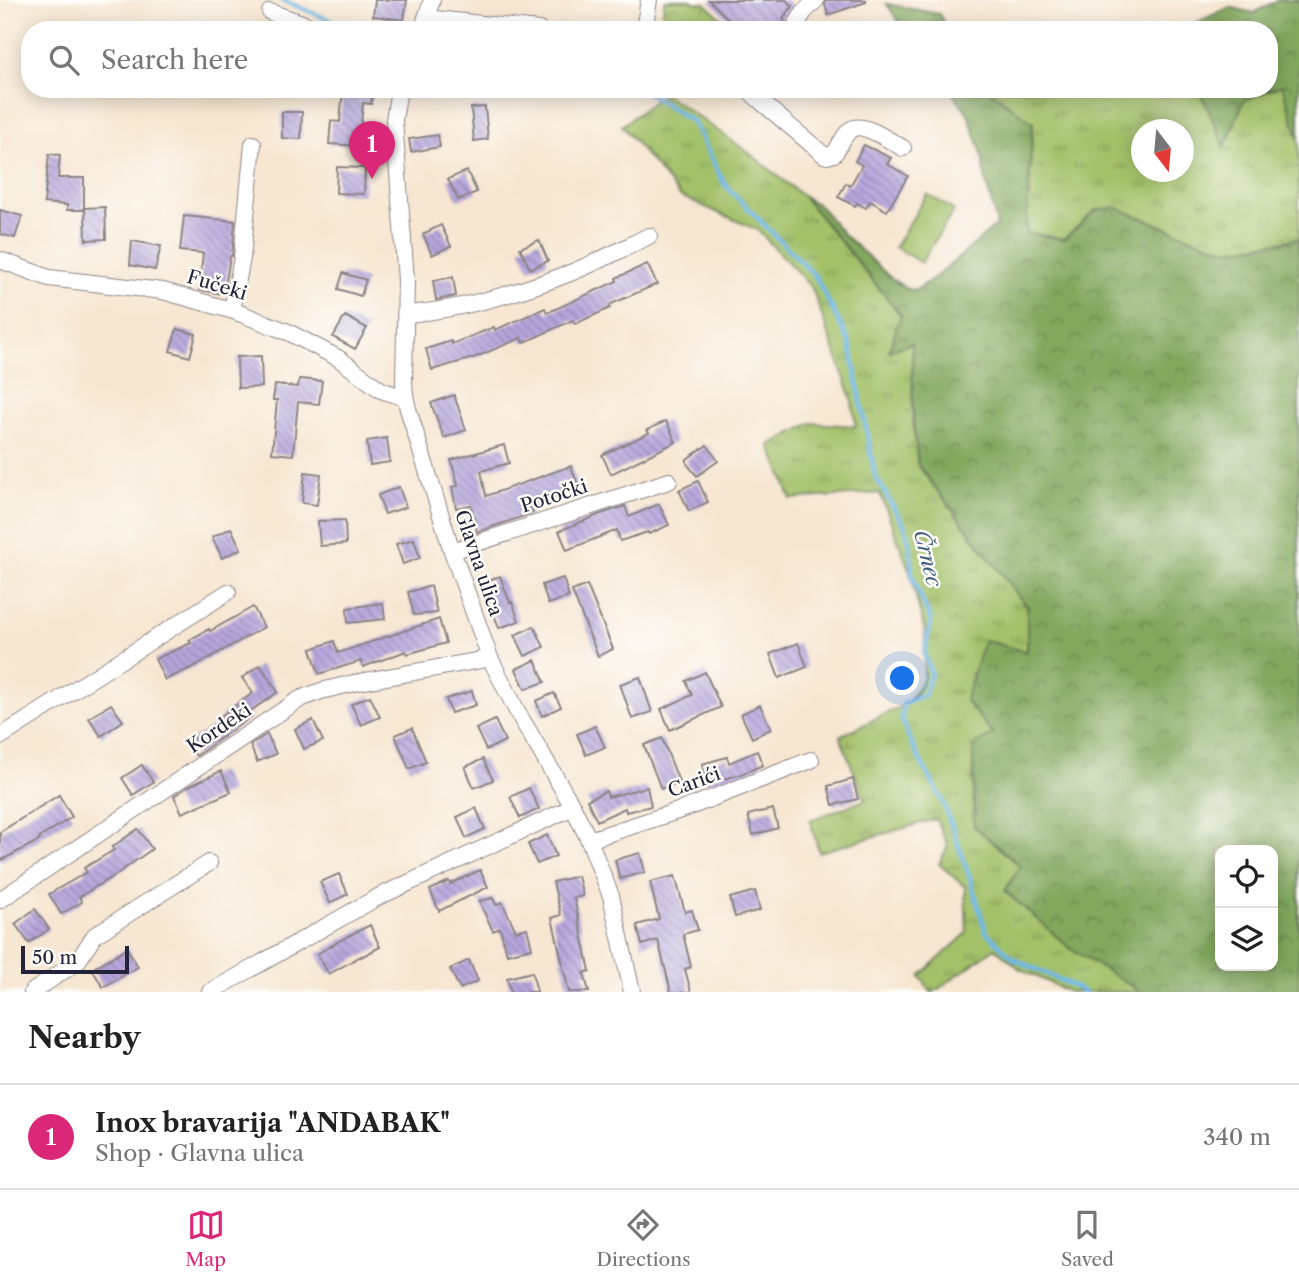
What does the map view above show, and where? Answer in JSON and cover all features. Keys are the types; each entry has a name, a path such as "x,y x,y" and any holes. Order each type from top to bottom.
{"street":[{"path":"425,21 432,0"},
{"path":"646,21 649,0"},
{"path":"798,21 816,0"},
{"path":"271,12 297,21"},
{"name":"Glavna ulica","path":"398,98 394,120 406,280 405,395 452,551 489,658 589,840 611,896 632,992"},
{"path":"757,98 824,155 834,154 850,130 857,127 864,127 903,148"},
{"path":"232,310 242,258 253,144"},
{"path":"407,314 445,310 553,279 649,236"},
{"name":"Fučeki","path":"0,260 49,278 163,291 232,310 288,332 338,358 381,390 396,396 405,395"},
{"name":"Potočki","path":"452,551 669,481"},
{"path":"0,737 228,592"},
{"name":"Kordeki","path":"0,900 300,699 354,683 489,658"},
{"name":"Carići","path":"589,840 684,809 811,760"},
{"path":"210,992 378,897 573,807"},
{"path":"32,992 77,962 95,935 209,863"}],"green space":[{"path":"665,0 690,0 705,3 725,21 661,21"},
{"path":"1278,0 1299,0 1299,139 1282,85 1278,87 1278,21 1200,21 1230,7 1254,13"},
{"path":"887,4 939,14 943,21 898,21"},
{"path":"1283,84 1299,140 1299,239 1229,250 1096,210 1064,239 1026,233 1033,124 1000,98 1203,98 1225,146 1244,100 1278,98 1278,86"},
{"path":"658,98 671,98 748,152 804,197 901,315 890,350 912,343 913,420 918,465 1027,607 1027,653 994,734 974,826 1020,866 1005,891 1070,948 1141,992 1069,992 1020,969 995,948 931,992 920,976 967,933 965,887 939,864 948,846 936,819 819,852 810,820 865,800 840,736 906,704 924,678 925,632 910,572 880,493 791,499 770,445 811,423 856,426 851,396 812,288 758,230 680,196 622,126"},
{"path":"956,98 1000,98 1033,123 1026,233 1064,239 1096,210 1115,207 1229,250 1299,239 1299,992 1141,992 1070,948 1005,891 1020,866 974,826 973,747 993,734 965,700 984,640 1027,652 1027,607 918,465 913,420 912,343 889,351 901,315 804,197 819,205 843,234 892,279 909,290 918,289 940,273 997,225 981,151 967,112"},
{"path":"1203,98 1249,98 1244,100 1225,147"},
{"path":"927,194 954,210 921,263 895,247"}],"building":[{"path":"375,0 407,0 404,20 373,16"},
{"path":"709,0 786,0 793,6 783,18 784,21 730,21"},
{"path":"826,0 866,0 866,2 828,15"},
{"path":"342,98 372,98 371,104 363,103 359,146 329,144 331,121 340,122"},
{"path":"485,107 488,139 474,141 471,108"},
{"path":"282,112 302,112 301,139 282,138"},
{"path":"438,135 440,147 411,152 409,139"},
{"path":"864,145 891,158 887,164 908,176 887,211 870,201 866,208 857,203 855,206 838,197 846,183 850,186 862,165 855,161"},
{"path":"49,154 60,155 58,178 84,178 84,210 67,210 67,205 44,203"},
{"path":"337,167 365,168 364,194 336,193"},
{"path":"467,171 477,192 458,200 448,179"},
{"path":"105,207 106,239 86,240 85,208"},
{"path":"0,210 22,216 15,238 0,234"},
{"path":"184,216 235,221 232,256 224,294 199,290 203,253 180,251"},
{"path":"441,225 451,246 432,255 423,234"},
{"path":"539,240 548,261 530,269 520,248"},
{"path":"132,241 161,246 155,270 130,265"},
{"path":"647,264 657,284 609,305 610,308 575,324 573,320 523,343 521,338 476,357 432,370 426,349 451,341 452,344 494,327 495,330 545,308 547,313"},
{"path":"343,273 366,280 361,296 338,289"},
{"path":"453,277 456,296 436,300 433,281"},
{"path":"345,316 367,328 355,349 333,337"},
{"path":"177,329 196,334 190,357 170,351"},
{"path":"261,356 262,387 238,388 237,357"},
{"path":"299,379 322,381 319,404 298,402 293,455 272,453 277,400 273,400 275,385 298,387"},
{"path":"454,395 466,430 444,438 431,403"},
{"path":"666,421 676,442 611,474 602,455 649,433 647,430"},
{"path":"387,438 390,462 370,465 367,441"},
{"path":"504,445 509,463 481,471 486,496 571,466 579,488 530,505 533,513 477,532 471,505 456,508 452,487 458,486 451,460"},
{"path":"707,445 718,461 697,476 687,464 687,459"},
{"path":"305,472 321,474 317,505 302,503"},
{"path":"698,481 708,502 689,511 679,490"},
{"path":"399,487 406,507 385,514 378,495"},
{"path":"659,504 669,525 649,534 648,532 620,541 617,530 567,550 559,531 625,506 629,517"},
{"path":"345,520 346,544 320,546 318,521"},
{"path":"231,528 241,549 222,558 212,537"},
{"path":"414,539 420,558 403,564 396,544"},
{"path":"500,576 519,621 499,628 481,583"},
{"path":"563,578 569,597 548,604 542,585"},
{"path":"587,585 613,649 598,656 572,591"},
{"path":"431,586 437,613 414,615 408,592"},
{"path":"383,603 385,619 348,623 347,608"},
{"path":"253,607 264,627 165,680 155,659 191,643 189,640"},
{"path":"439,619 446,643 407,654 406,651 363,667 361,661 319,674 311,649 334,641 338,653"},
{"path":"534,626 544,647 525,656 515,635"},
{"path":"798,643 807,667 779,678 770,654"},
{"path":"535,660 545,682 525,689 516,669"},
{"path":"260,665 278,692 249,712 252,716 196,756 188,742 225,719 222,715 253,693 242,678"},
{"path":"705,672 721,707 670,730 661,709 692,695 686,681"},
{"path":"640,677 652,712 632,719 620,684"},
{"path":"472,691 476,705 451,713 446,699"},
{"path":"554,693 561,707 542,716 536,701"},
{"path":"370,696 380,717 361,725 351,704"},
{"path":"111,704 123,721 101,736 89,718"},
{"path":"760,705 771,729 752,738 741,714"},
{"path":"313,720 323,741 304,749 295,729"},
{"path":"495,720 505,741 486,750 476,729"},
{"path":"595,726 605,747 586,755 577,734"},
{"path":"412,728 426,762 409,769 395,735"},
{"path":"267,734 276,754 257,762 250,745"},
{"path":"662,738 679,782 661,789 644,745"},
{"path":"757,751 763,765 739,775 707,783 702,764 727,757 729,763"},
{"path":"483,759 493,780 474,788 465,767"},
{"path":"142,765 153,782 133,795 122,778"},
{"path":"221,771 231,792 182,813 174,796"},
{"path":"853,779 858,799 833,805 828,786"},
{"path":"647,787 651,806 626,812 625,808 597,821 587,800 606,791 608,797"},
{"path":"529,788 539,809 520,818 510,797"},
{"path":"59,795 72,817 39,838 40,840 0,861 0,832"},
{"path":"476,808 485,829 466,838 457,817"},
{"path":"773,809 778,828 753,835 748,815"},
{"path":"138,829 152,849 79,897 82,902 61,914 49,894 87,872 84,868 114,850 112,847"},
{"path":"547,835 556,856 537,864 528,844"},
{"path":"640,853 645,872 620,879 615,860"},
{"path":"480,870 488,887 439,911 430,890"},
{"path":"339,874 348,894 330,903 320,882"},
{"path":"578,876 583,896 574,898 590,971 584,973 589,992 569,992 552,918 561,915 553,882"},
{"path":"675,876 685,912 692,910 698,930 683,934 691,967 685,969 691,992 671,992 658,940 642,945 637,925 659,919 650,882"},
{"path":"755,891 760,910 735,917 730,898"},
{"path":"493,898 496,905 502,902 516,931 527,928 532,948 507,954 500,928 493,931 479,901"},
{"path":"35,909 49,929 29,943 15,924"},
{"path":"370,925 380,947 329,974 317,954"},
{"path":"127,948 138,967 103,987 92,969"},
{"path":"469,960 478,981 460,989 450,969"},
{"path":"532,972 537,992 511,992 507,978"}],"waterway":[{"name":"Črnec","path":"282,0 332,21"},
{"name":"Črnec","path":"656,98 693,122 725,185 815,276 850,343 875,476 905,527 910,546 912,576 931,621 924,654 931,673 924,695 904,703 901,718 914,749 943,802 986,932 1014,959 1084,992"}],"place":[{"name":"Inox bravarija \"ANDABAK\"","path":"372,179"}]}
